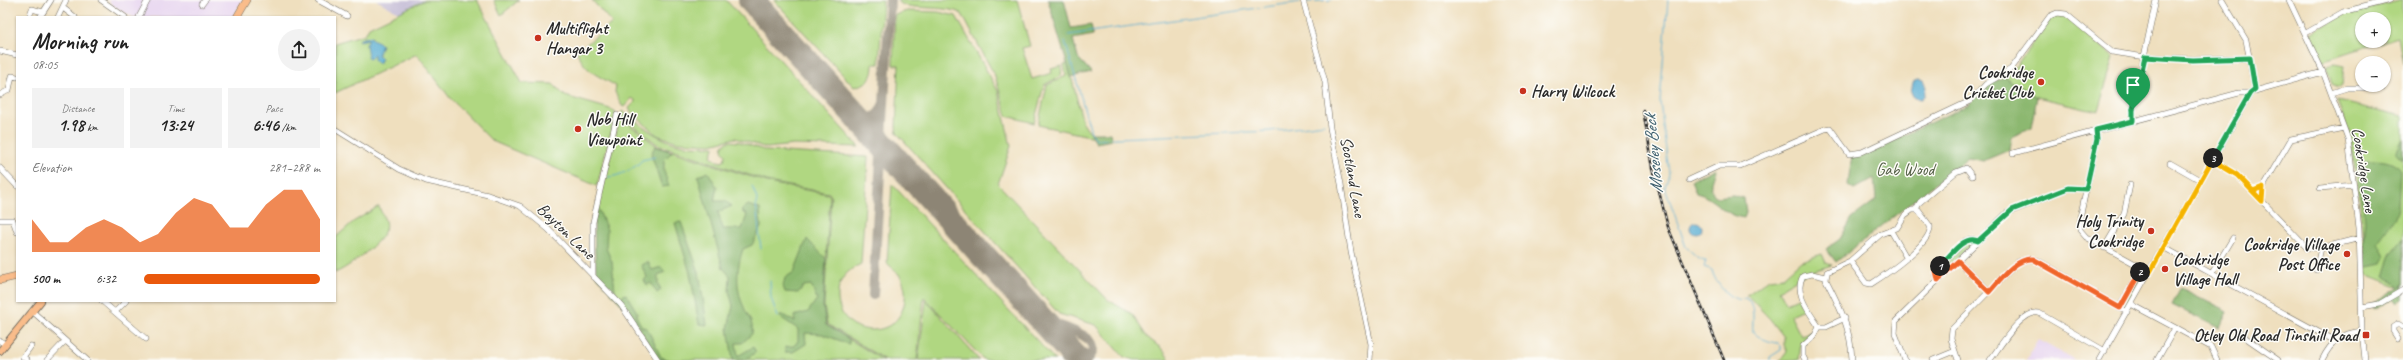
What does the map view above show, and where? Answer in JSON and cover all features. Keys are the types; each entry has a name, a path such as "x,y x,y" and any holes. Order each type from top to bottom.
{"highway":[{"path":"240,16 247,0"},
{"path":"0,280 16,276"}],"main road":[{"path":"0,351 2,343 40,302"}],"street":[{"path":"29,16 32,9 41,15 51,0"},
{"path":"59,16 66,0"},
{"path":"101,0 124,16"},
{"path":"140,16 148,0"},
{"path":"318,0 347,16"},
{"name":"Scotland Lane","path":"1303,0 1325,82 1330,128 1341,184 1351,252 1371,344 1370,360"},
{"path":"2133,121 2133,109 2156,0"},
{"path":"2222,0 2246,40 2255,89"},
{"name":"Cookridge Lane","path":"2289,0 2306,33 2323,72 2348,139 2360,238 2362,331 2365,360"},
{"path":"2306,33 2343,12 2390,0"},
{"path":"63,8 74,16"},
{"path":"1690,180 1719,166 1740,166 1830,128 1835,132 1849,154 1862,152 1965,105 1986,84 2011,69 2050,16 2057,13 2066,14 2112,52 2145,57 2193,60 2250,58"},
{"path":"0,51 16,55"},
{"path":"2099,360 2250,93 2255,89 2323,72"},
{"path":"0,95 9,90 14,76 6,75"},
{"path":"2331,93 2347,88 2355,88"},
{"path":"2013,153 2239,93 2250,93"},
{"path":"593,277 593,222 617,115"},
{"path":"2262,201 2263,187 2291,139 2344,128"},
{"name":"Bayton Lane","path":"336,130 399,169 426,182 488,195 520,206 548,229 620,306 658,360"},
{"path":"2096,130 2097,139 2080,218 2080,230 2086,237 2104,248 2150,272"},
{"path":"2212,160 2237,175 2307,248 2321,248 2360,238"},
{"path":"2170,163 2200,180"},
{"path":"0,168 16,185"},
{"path":"1824,277 1827,272 1850,261 1879,235 1891,231 1898,226 1908,212 1916,209 1920,202 1956,172 1966,168 1972,176"},
{"path":"2104,248 2124,214 2130,185"},
{"path":"2320,188 2354,185"},
{"path":"2253,191 2263,187"},
{"path":"1905,360 1896,337 1895,324 1978,241 2012,210 2068,188 2086,189"},
{"path":"1850,261 1869,284 1900,265 1906,257 1913,254 1931,230 1929,224 1916,209"},
{"path":"0,220 13,220 16,229"},
{"path":"1891,231 1906,257"},
{"path":"2212,273 2233,238"},
{"path":"1938,280 1936,274 1938,268 1965,241 1972,239 1978,241"},
{"path":"2164,247 2335,341"},
{"path":"2316,270 2321,248"},
{"path":"1958,360 1950,335 1952,329 2018,262 2025,259 2033,259 2127,312"},
{"path":"1958,261 1989,292"},
{"path":"2120,308 2142,269"},
{"path":"1819,327 1799,290 1799,283 1804,276 1812,274 1824,277 1845,318 1851,340 1850,359"},
{"path":"2362,307 2374,306 2403,290"},
{"path":"103,302 146,339"},
{"path":"115,312 125,302"},
{"path":"2132,304 2211,347 2217,360"},
{"path":"32,311 87,360"},
{"path":"1990,360 2023,318 2032,312 2039,313 2105,351"},
{"path":"1819,327 1826,327 1845,318"},
{"path":"2398,339 2393,332 2393,327 2398,324 2403,328"},
{"path":"1805,360 1803,356 1804,346 1815,335 1819,327"},
{"path":"2157,360 2174,328"},
{"path":"2322,360 2335,341 2347,333 2362,331"},
{"path":"2240,332 2246,338 2278,360"},
{"path":"47,360 65,341"},
{"path":"27,360 23,357 31,346"},
{"path":"1933,360 1955,351"}],"shaded area":[{"path":"108,0 243,0 234,16 131,16 112,5"},
{"path":"376,0 425,0 400,13"},
{"path":"2038,340 2075,360 2026,360"}],"green space":[{"path":"425,0 477,0 522,83 553,84 565,96 610,109 616,113 597,186 492,141 450,98 417,54 336,93 336,43 365,34 369,27"},
{"path":"494,0 519,0 501,15"},
{"path":"592,0 726,0 859,147 793,145 767,148 735,138 711,144 678,142 657,135 631,112 629,108 636,101 632,98 624,107 622,106 615,92 616,86 593,73 584,65 577,52 612,23"},
{"path":"774,0 883,0 879,64 873,64 871,77 869,80 854,87"},
{"path":"897,0 1017,0 1030,46 1022,48 1032,79 1052,73 1051,69 1062,66 1061,76 1044,85 1034,123 1007,116 995,76 962,14 946,9 908,6 901,4"},
{"path":"1048,0 1064,0 1071,28 1091,25 1093,35 1073,39 1078,58 1091,72 1071,77"},
{"path":"2403,0 2403,64 2398,37 2391,39 2391,12 2355,12 2355,48 2363,48 2321,61 2309,34 2344,14"},
{"path":"907,11 938,12 956,16 998,91 1011,146 998,184 1108,300 1132,314 1147,337 1162,349 1170,360 1135,360 1124,357 1096,325 1059,314 897,133 899,65 893,65 895,15"},
{"path":"2057,15 2065,15 2114,57 2098,111 2037,97 2004,77 2012,71 2052,17"},
{"path":"1068,64 1083,123 1094,137 1038,125 1047,85 1066,76 1064,65"},
{"path":"2335,64 2344,66 2342,85 2339,87 2332,84 2326,66"},
{"name":"Gab Wood","path":"2004,77 2037,97 2031,128 2011,137 2009,150 1983,161 1968,158 1836,262 1826,249 1840,239 1852,218 1876,200 1874,178 1854,189 1848,185 1852,155 1863,154 1968,105 1988,84"},
{"path":"2337,101 2403,116 2403,285 2399,287 2366,274 2359,195 2349,133"},
{"path":"622,111 645,128 675,143 715,146 711,156 717,161 723,162 726,155 722,151 723,145 729,141 740,142 767,151 868,157 861,264 845,275 840,283 838,293 840,308 846,319 857,326 868,330 881,329 892,324 901,314 905,299 904,284 899,274 887,263 892,184 1055,360 984,360 924,297 917,360 885,360 827,324 824,306 831,196 829,193 773,183 657,144 621,116"},
{"path":"620,117 657,146 773,184 828,194 830,196 823,306 826,325 883,360 659,360 628,312 596,275 594,222"},
{"path":"1091,133 1110,133 1112,140 1096,143"},
{"path":"2403,138 2403,159 2396,153"},
{"path":"655,146 672,152 664,160 664,171 669,186 662,187 651,154"},
{"path":"2357,161 2386,161 2392,163 2400,171 2398,206 2395,218 2378,242 2385,257 2382,264 2368,267 2366,266 2363,244 2365,219"},
{"path":"1716,168 1711,182 1713,193 1716,197 1733,195 1744,198 1746,213 1744,218 1730,214 1708,198 1696,193 1691,180"},
{"path":"708,172 717,187 714,201 725,201 732,206 718,212 723,229 742,229 747,215 741,211 748,205 760,209 761,227 752,245 743,249 738,269 740,298 751,322 752,334 742,343 736,343 738,356 753,347 756,352 745,360 733,360 728,328 733,306 729,291 730,276 723,268 698,176"},
{"path":"379,206 386,227 382,236 370,249 348,266 336,272 336,237 353,222"},
{"path":"597,206 607,230 606,248 612,262 615,291 619,297 626,294 637,312 637,318 642,327 647,328 661,357 669,360 659,360 628,312 596,275 594,222"},
{"path":"681,222 699,272 707,325 699,324 690,273 675,223"},
{"path":"807,239 826,259 823,306 826,325 849,339 849,344 822,334 805,333 806,344 793,352 785,352 785,347 794,346 798,341 798,329 780,317 781,314 795,322 794,316 808,312 817,299 811,285 804,286 798,293 785,292 783,286 785,278 794,272"},
{"path":"2403,239 2403,283 2400,286 2403,285 2403,299 2397,303 2394,299 2374,309 2372,305 2399,287 2393,281 2384,277 2391,254"},
{"path":"1974,241 1940,275 1938,272 1967,242"},
{"path":"1822,254 1826,263 1832,265 1807,273 1779,290 1786,303 1798,298 1803,309 1790,315 1801,336 1813,331 1801,343 1799,360 1780,360 1787,351 1784,345 1784,337 1770,319 1747,295 1769,279 1783,277 1801,261"},
{"path":"648,262 652,270 661,267 665,272 658,275 658,285 661,290 657,293 651,283 647,285 644,280 647,277 641,265"},
{"path":"2141,275 2144,275 2124,308 2123,305"},
{"path":"2181,288 2227,311 2219,328 2172,305"},
{"path":"927,301 979,360 918,360"}],"water":[{"path":"372,36 372,39 382,45 378,55 382,58 379,64 374,60 374,54 370,59 368,58 366,45 369,39 359,41 360,39"},
{"path":"1917,80 1923,81 1926,87 1924,96 1921,99 1914,98 1911,92 1913,82"},
{"path":"1694,222 1698,222 1702,228 1698,234 1694,234 1690,230 1690,226"}],"waterway":[{"path":"1307,2 1331,0"},
{"name":"Moseley Beck","path":"1668,0 1660,102 1669,173 1665,187 1686,247 1697,257 1706,261 1704,267 1712,270 1718,283 1725,292 1733,298 1747,298 1753,310 1753,332 1761,338 1778,343 1781,346 1781,350 1770,357 1770,360"},
{"path":"1068,35 1300,2"},
{"path":"1065,41 1091,132 1096,139 1270,131 1324,124"},
{"path":"608,177 626,172 642,160 655,157"},
{"path":"752,186 757,199 756,204 761,249"},
{"path":"770,281 771,298 778,317"}],"taxiway":[{"path":"873,295 890,0"},
{"path":"854,113 862,118 871,118 878,114 883,105"},
{"path":"883,135 894,157"},
{"path":"1039,317 1086,337 1092,343 1093,351 1087,360"},
{"path":"1056,336 1065,360"}],"runway":[{"path":"751,0 1078,360"}],"railway":[{"path":"1643,110 1653,168 1668,227 1724,360"}],"place":[{"name":"Multiflight Hangar 3","path":"538,38"},
{"name":"Cookridge Cricket Club","path":"2041,82"},
{"name":"Harry Wilcock","path":"1523,91"},
{"name":"Nob Hill Viewpoint","path":"578,129"},
{"name":"Holy Trinity Cookridge","path":"2151,231"},
{"name":"Cookridge Village Post Office","path":"2347,254"},
{"name":"Cookridge Village Hall","path":"2165,269"},
{"name":"Otley Old Road Tinshill Road","path":"2366,335"}],"route":[{"path":"2133,109 2133,121 2096,130 2097,139 2086,189 2075,187 2068,188 2007,213 1978,241 1975,239 1965,241 1938,268 1936,271 1938,280 1958,261 1989,292 2018,262 2025,259 2033,259 2120,308 2142,269 2150,272 2212,160 2237,175 2262,201 2263,187 2253,191 2237,175 2212,160 2250,93 2255,89 2250,58 2193,60 2145,57 2133,109"}]}
